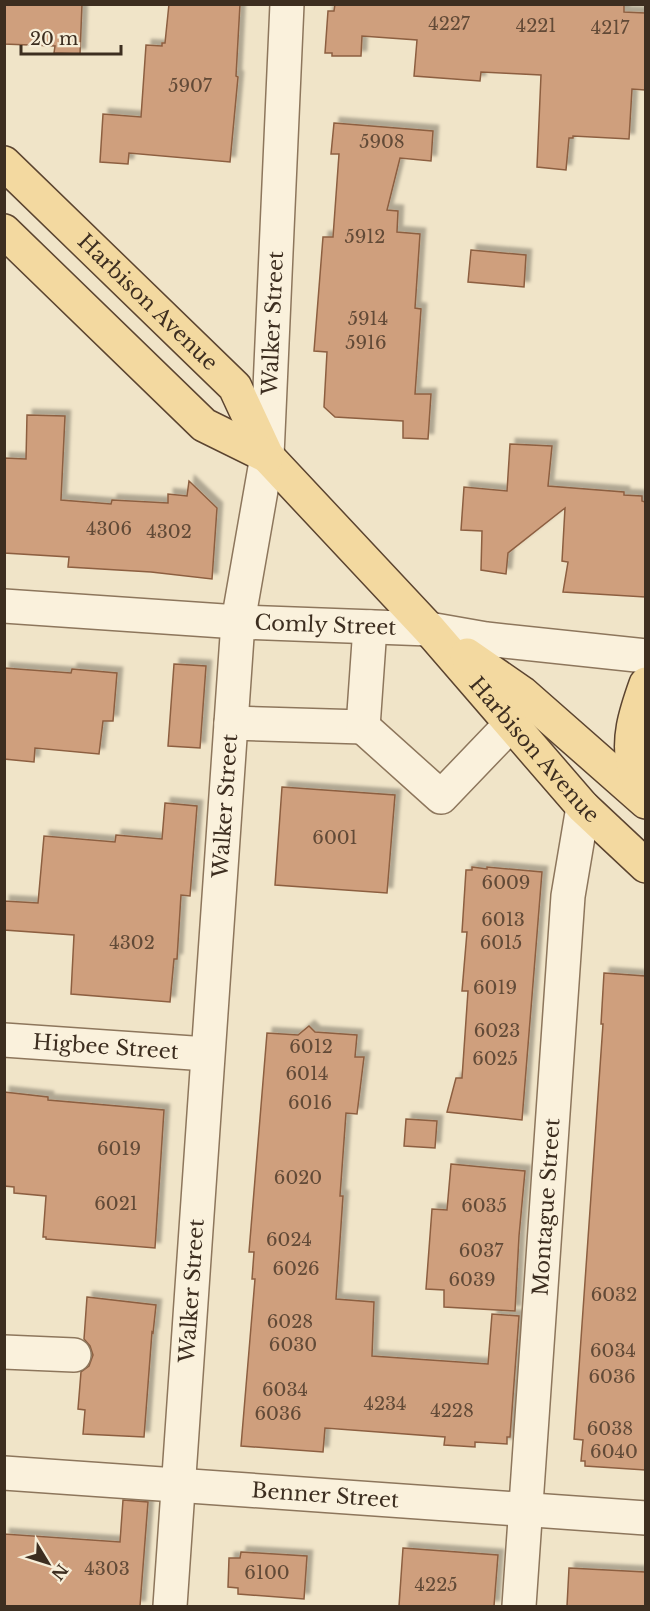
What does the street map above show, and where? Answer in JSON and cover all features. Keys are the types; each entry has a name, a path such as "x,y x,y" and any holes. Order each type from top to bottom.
{"main road":[{"name":"Harbison Avenue","path":"4,163 235,387 267,456 429,629 583,807 645,866"},
{"name":"Harbison Avenue","path":"4,231 204,425 267,456"},
{"name":"Harbison Avenue","path":"429,629 522,693 645,802"},
{"path":"645,684 634,719 632,746 635,772 645,793"}],"street":[{"name":"Walker Street","path":"170,1606 238,622 267,456 287,4"},
{"name":"Comly Street","path":"4,606 238,622 429,629 486,639 645,656"},
{"path":"363,727 370,627"},
{"path":"231,723 363,727 441,797 511,724"},
{"name":"Montague Street","path":"519,1606 568,896 583,807"},
{"name":"Higbee Street","path":"4,1040 207,1054"},
{"path":"4,1352 74,1356"},
{"name":"Benner Street","path":"4,1473 645,1518"}],"building":[{"path":"4,4 82,4 80,54 54,53 55,46 4,44"},
{"path":"169,4 240,4 236,76 238,77 230,162 129,153 128,164 100,162 103,114 141,117 146,45 162,46 162,43 165,43"},
{"path":"335,4 624,4 624,12 645,13 645,90 632,89 629,139 573,136 569,138 566,170 537,167 541,75 481,72 480,81 414,76 417,40 362,36 361,56 332,56 332,53 325,53 328,11 334,11"},
{"path":"334,123 433,131 431,161 400,158 387,210 398,211 397,232 420,234 415,308 421,309 415,394 431,394 428,439 403,438 403,421 335,417 324,407 327,352 314,351 323,237 333,237 339,154 331,154"},
{"path":"471,250 526,255 524,287 468,282"},
{"path":"27,415 65,416 61,500 111,504 112,500 168,503 168,494 187,496 189,481 217,508 212,579 151,572 68,567 69,557 4,553 4,458 26,459"},
{"path":"510,444 552,446 548,486 624,492 624,495 642,496 642,501 645,502 645,597 563,592 568,562 562,561 565,508 508,553 506,574 481,570 482,531 461,530 464,487 507,491"},
{"path":"174,664 206,666 200,748 168,746"},
{"path":"4,668 71,673 72,669 117,673 113,721 103,721 99,754 35,748 34,762 4,759"},
{"path":"282,787 395,795 387,893 275,885"},
{"path":"165,803 197,806 190,896 181,895 177,959 174,959 170,1002 71,994 74,935 4,930 4,901 38,903 44,836 115,842 116,835 162,839"},
{"path":"472,867 542,872 522,1120 447,1112 456,1078 462,1078 468,991 462,991 467,932 462,932 466,870 472,870"},
{"path":"604,973 645,976 645,1470 585,1466 585,1461 581,1461 583,1440 574,1439 603,1024 601,1024"},
{"path":"309,1026 315,1032 357,1035 355,1057 364,1057 357,1114 346,1113 336,1299 374,1302 372,1356 488,1364 492,1314 519,1316 510,1437 507,1437 507,1444 475,1442 475,1447 444,1445 445,1437 325,1428 323,1452 241,1446 255,1279 252,1279 254,1252 249,1252 267,1033 298,1035"},
{"path":"4,1092 48,1097 48,1100 164,1110 155,1248 43,1237 46,1196 14,1193 14,1187 4,1186"},
{"path":"406,1119 437,1121 435,1148 404,1146"},
{"path":"451,1164 525,1171 515,1311 444,1307 444,1290 426,1289 432,1209 447,1210"},
{"path":"87,1297 156,1305 144,1437 83,1434 85,1410 78,1409 81,1372 89,1366 93,1355 84,1339"},
{"path":"123,1500 148,1502 140,1606 4,1606 4,1534 120,1542"},
{"path":"403,1548 498,1555 494,1606 399,1606"},
{"path":"241,1552 307,1556 304,1599 238,1594 238,1588 228,1587 229,1558 240,1558"},
{"path":"569,1568 645,1572 645,1606 567,1606"}]}
